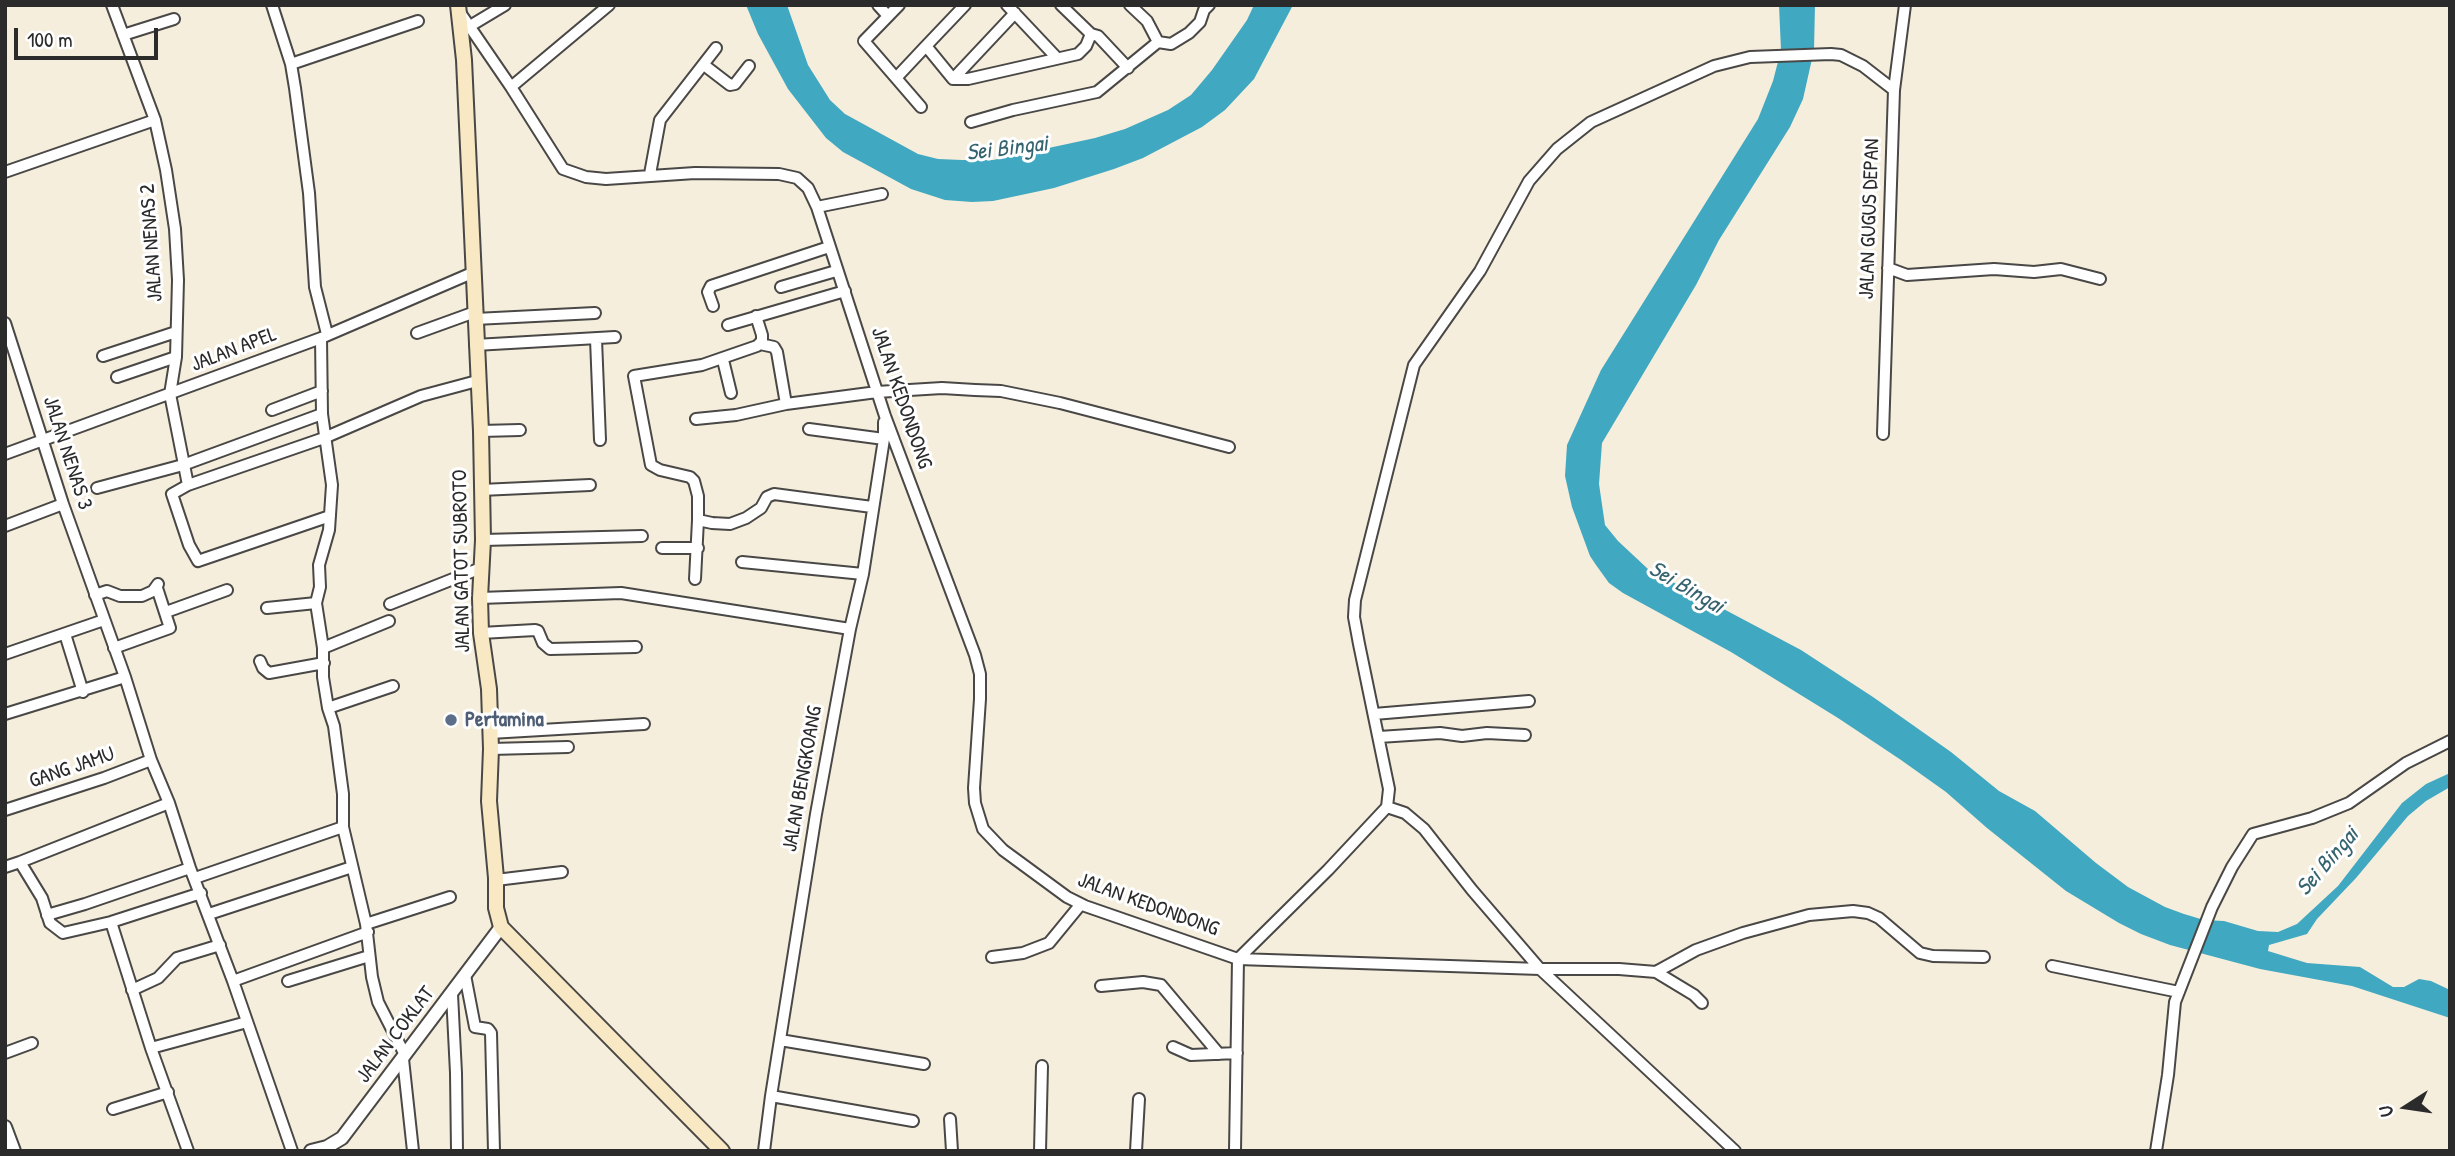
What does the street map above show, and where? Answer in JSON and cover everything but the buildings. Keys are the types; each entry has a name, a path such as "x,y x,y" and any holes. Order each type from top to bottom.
{"main road":[{"name":"JALAN GATOT SUBROTO","path":"463,15 475,345 481,431 481,633 489,689 489,801 496,908 501,927"},
{"path":"501,927 722,1151"}],"street":[{"name":"JALAN NENAS 2","path":"112,5 155,120 166,170 175,229 178,280 176,357 170,394 188,485"},
{"path":"272,5 291,64 309,193 315,287 324,336 322,414 332,485 329,530 318,565 320,587 316,603 323,648 323,677 334,726 343,793 344,827 367,928 369,956 379,1002 404,1057 412,1151"},
{"path":"463,15 505,5"},
{"path":"512,87 609,5"},
{"path":"878,5 888,16"},
{"path":"900,5 864,42 921,107"},
{"path":"896,78 965,5"},
{"path":"1061,5 1091,34 1098,36 1128,68"},
{"path":"1130,5 1147,21 1158,42"},
{"name":"JALAN GUGUS DEPAN","path":"1883,434 1894,90 1905,5"},
{"path":"971,122 1097,92 1158,42 1171,44 1181,39 1200,22 1204,7"},
{"path":"953,79 1011,9 1057,58"},
{"name":"JALAN KEDONDONG","path":"463,15 563,169 586,177 606,179 650,174 779,174 797,177 808,188 817,207 884,416 978,664 980,699 975,803 983,829 1003,850 1067,897 1081,904 1238,958 1657,972"},
{"path":"123,35 174,19"},
{"path":"291,64 418,21"},
{"path":"953,79 968,79 1078,54 1086,46 1091,34"},
{"path":"926,46 953,79"},
{"path":"650,174 660,120 716,48"},
{"path":"1234,1151 1238,958 1328,870 1387,807 1389,789 1354,617 1355,600 1414,365 1480,271 1529,181 1542,163 1591,122 1714,66 1750,57 1842,55 1863,66 1894,90"},
{"path":"704,65 730,85 735,84 749,66"},
{"path":"5,172 155,120"},
{"path":"817,207 882,194"},
{"path":"713,306 708,292 711,286 829,247"},
{"path":"1888,268 1907,275 1994,269 2034,272 2061,270 2100,279"},
{"path":"780,287 836,271"},
{"name":"JALAN APEL","path":"5,454 42,438 170,394 324,336 472,273"},
{"path":"729,325 845,291"},
{"path":"417,333 475,316 595,313"},
{"path":"756,316 761,327 760,344"},
{"name":"JALAN NENAS 3","path":"5,323 62,504 292,1151"},
{"path":"103,356 176,332"},
{"path":"475,345 615,337"},
{"path":"596,339 600,440"},
{"path":"695,579 698,496 694,481 690,477 660,470 650,462 634,376 702,366 760,344 774,347 777,352 786,404"},
{"path":"117,377 176,357"},
{"path":"723,360 731,393"},
{"path":"330,516 198,561 193,556 172,496 188,485 324,438 421,396 477,381"},
{"path":"696,419 877,392 942,388 1001,391 1060,402 1229,447"},
{"path":"272,410 322,391"},
{"path":"97,488 183,465 322,414"},
{"name":"JALAN BENGKOANG","path":"764,1151 816,814 850,629 863,575 884,439 884,416"},
{"path":"809,429 884,439"},
{"path":"481,431 520,430"},
{"path":"481,490 590,485"},
{"path":"698,520 730,523 757,512 767,497 774,494 872,507"},
{"path":"5,527 62,504"},
{"path":"483,540 642,536"},
{"path":"663,548 698,548"},
{"path":"742,562 863,575"},
{"path":"390,604 481,568"},
{"path":"95,595 107,591 120,596 142,596 158,586 170,626 167,630 114,648"},
{"path":"166,612 227,590"},
{"path":"480,598 621,593 850,629"},
{"path":"267,608 316,603"},
{"path":"5,654 104,620"},
{"path":"323,648 389,621"},
{"path":"481,633 535,630 550,649 636,647"},
{"path":"65,634 83,692"},
{"path":"260,661 269,673 324,663"},
{"path":"5,714 125,677"},
{"path":"328,708 393,686"},
{"path":"1374,714 1529,701"},
{"path":"490,733 644,724"},
{"path":"1379,737 1440,733 1462,736 1487,733 1525,735"},
{"path":"2156,1151 2168,1075 2175,1002 2212,907 2232,867 2253,834 2312,818 2349,803 2406,763 2450,741"},
{"path":"491,749 568,747"},
{"name":"GANG JAMU","path":"5,810 151,760"},
{"path":"5,867 169,803"},
{"path":"1387,807 1405,813 1424,829 1541,970 1735,1151"},
{"path":"47,915 344,827"},
{"path":"20,862 42,898 54,928 62,933 111,922 201,892"},
{"path":"209,915 352,866"},
{"path":"496,880 562,872"},
{"path":"233,981 450,897"},
{"path":"992,957 1024,953 1049,943 1081,904"},
{"path":"1702,1003 1657,972 1696,950 1795,918 1842,911 1868,913 1879,918 1920,953 1933,956 1984,957"},
{"path":"111,922 151,1048 188,1151"},
{"name":"JALAN COKLAT","path":"311,1151 327,1149 342,1138 501,927"},
{"path":"132,990 158,978 177,958 219,945"},
{"path":"288,981 369,956"},
{"path":"2052,966 2181,987"},
{"path":"465,975 475,1027 488,1029 491,1033 494,1151"},
{"path":"1101,986 1143,982 1161,985 1219,1054"},
{"path":"452,994 457,1151"},
{"path":"151,1048 247,1022"},
{"path":"780,1040 924,1064"},
{"path":"5,1053 32,1043"},
{"path":"1173,1047 1191,1055 1237,1053"},
{"path":"1040,1151 1042,1066"},
{"path":"113,1109 168,1093"},
{"path":"771,1096 913,1121"},
{"path":"1136,1151 1139,1100"},
{"path":"950,1119 952,1151"},
{"path":"5,1127 14,1151"}],"water":[{"name":"Sei Bingai","path":"746,5 787,5 808,65 830,100 845,114 918,154 938,159 993,160 1095,138 1125,129 1168,110 1191,95 1212,70 1247,20 1254,5 1293,5 1254,79 1225,110 1202,127 1143,158 1114,169 1054,188 993,201 972,202 945,200 911,189 843,152 826,138 788,89 758,34"},
{"name":"Sei Bingai","path":"1779,5 1815,5 1814,50 1803,99 1790,127 1719,240 1696,285 1602,443 1599,484 1605,525 1648,569 1801,650 1873,697 1951,752 1999,791 2035,811 2128,887 2165,907 2204,920 2224,921 2258,931 2278,932 2297,924 2338,886 2402,803 2426,784 2450,773 2450,787 2426,801 2408,816 2317,919 2307,934 2269,945 2268,951 2307,963 2360,967 2393,987 2404,987 2419,979 2431,981 2450,990 2450,1018 2352,986 2260,969 2170,945 2119,923 2066,891 1946,792 1838,718 1731,652 1623,593 1609,583 1590,556 1572,507 1565,476 1567,445 1601,370 1758,119 1773,81 1781,50"}],"place":[{"name":"Pertamina","path":"451,720"}]}
